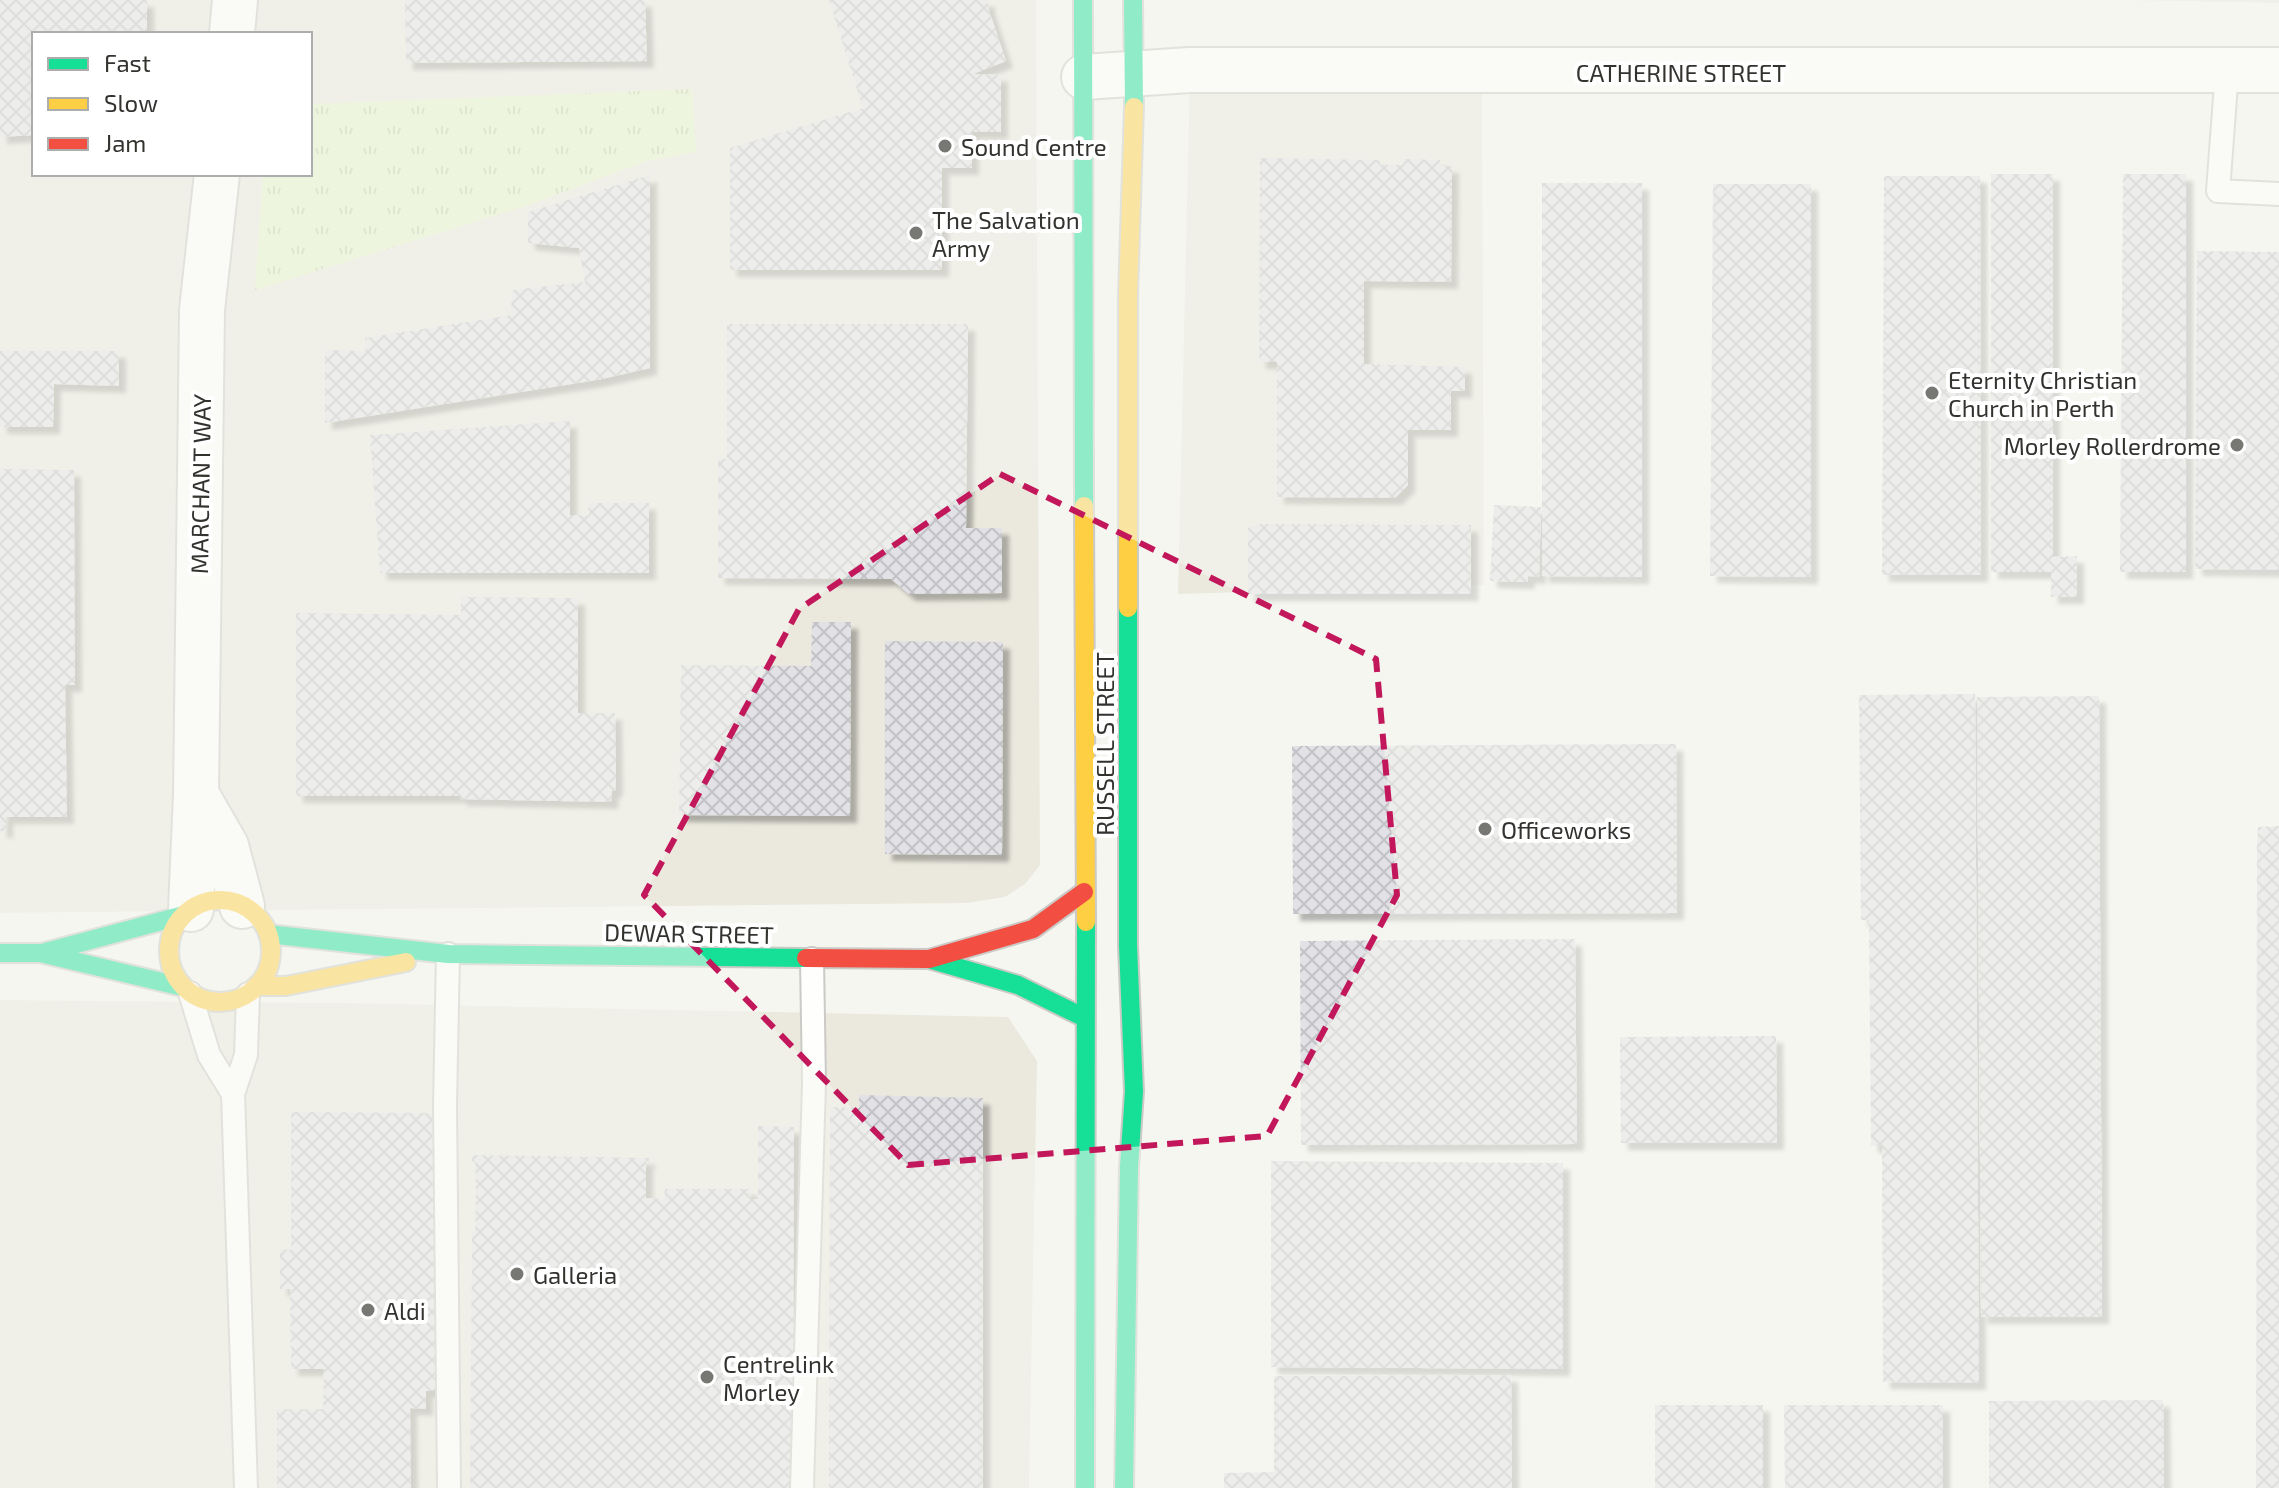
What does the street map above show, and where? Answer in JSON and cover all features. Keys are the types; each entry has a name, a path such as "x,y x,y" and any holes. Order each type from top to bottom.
{"main road":[{"name":"RUSSELL STREET","path":"1083,0 1084,892 1106,946 1134,1091 1128,1213 1124,1488"},
{"name":"RUSSELL STREET","path":"1085,1488 1085,1018 1106,946 1134,148 1133,0"},
{"name":"DEWAR STREET","path":"255,920 448,954 929,959 1033,929 1084,892"},
{"path":"0,953 40,953 187,990 204,1000 219,1002 234,1000 252,990 269,962 270,948 255,920 216,901 40,953"},
{"path":"187,912 174,928 169,943 169,959 174,974 187,990"},
{"name":"DEWAR STREET","path":"252,990 448,954"},
{"name":"DEWAR STREET","path":"929,959 1018,985 1085,1018"}],"street":[{"path":"232,32 235,0"},
{"name":"CATHERINE STREET","path":"1084,77 1190,70 2279,70"},
{"name":"MARCHANT WAY","path":"187,912 196,794 202,310 217,176"},
{"path":"196,794 226,846 255,920"}],"lane":[{"path":"2227,71 2218,191 2279,194"},
{"path":"448,954 445,1106 449,1488"},
{"path":"802,1488 814,1083 812,959"},
{"path":"187,990 209,1055 233,1094"},
{"path":"246,1488 233,1094 246,1055 252,990"}],"highlighted area":[{"path":"1000,474 1376,659 1397,895 1267,1136 908,1165 644,895 799,609"}],"shaded area":[{"path":"0,0 1036,0 1040,865 1025,884 1005,897 967,903 0,913"},
{"path":"2124,0 2279,0 2279,3"},
{"path":"1190,70 1482,72 1484,585 1178,594"},
{"name":"Galleria","path":"0,1000 349,1003 1008,1017 1037,1061 1029,1488 0,1488"}],"green space":[{"path":"692,89 696,152 646,161 529,205 255,290 263,176 312,176 312,104"}],"building":[{"path":"0,0 147,0 147,32 32,32 32,135 0,137"},
{"path":"405,0 645,0 647,61 406,63"},
{"path":"829,0 988,0 1006,61 973,74 1001,75 1001,132 972,132 972,168 942,168 942,270 730,270 730,148 863,108"},
{"path":"1260,158 1380,160 1380,165 1403,165 1402,159 1440,160 1441,166 1452,166 1451,282 1364,281 1364,364 1465,367 1465,391 1451,391 1451,430 1408,430 1408,485 1395,498 1277,497 1277,362 1259,362"},
{"path":"1991,174 2053,174 2053,557 2077,556 2077,597 2051,597 2051,572 1991,572"},
{"path":"2123,174 2186,174 2186,572 2120,572"},
{"path":"650,175 650,368 597,380 325,423 325,350 364,351 365,338 511,315 512,290 585,282 579,248 528,243 528,212"},
{"name":"Eternity Christian Church in Perth","path":"1884,176 1980,176 1981,575 1882,575"},
{"path":"1542,183 1642,183 1642,577 1542,576"},
{"path":"1713,184 1811,184 1811,577 1710,576"},
{"name":"Morley Rollerdrome","path":"2197,251 2279,252 2279,570 2195,569"},
{"path":"727,324 968,324 966,528 1002,528 1002,593 909,594 891,579 718,578 718,459 727,459"},
{"path":"0,351 119,351 119,386 54,384 53,427 0,427"},
{"path":"570,421 570,515 589,515 588,503 649,503 649,573 380,573 370,435"},
{"path":"0,469 74,470 75,685 65,685 67,817 6,817 6,831 0,831"},
{"path":"1494,505 1541,507 1539,577 1528,576 1528,582 1490,581"},
{"path":"1261,524 1471,525 1471,594 1248,594 1248,528"},
{"path":"461,597 578,598 578,713 615,713 616,782 611,802 460,799 460,796 296,796 296,613 461,615"},
{"path":"812,622 851,622 850,816 679,815 681,665 811,666"},
{"path":"885,641 1003,642 1002,855 885,854"},
{"path":"1975,694 1979,1383 1883,1382 1882,1146 1871,1146 1869,920 1861,920 1859,695"},
{"path":"2099,696 2102,1317 1981,1317 1977,697"},
{"name":"Officeworks","path":"1676,744 1677,913 1293,914 1292,746"},
{"path":"2279,826 2279,1488 2256,1488 2257,844 2258,827"},
{"path":"1575,939 1577,1144 1301,1145 1300,941"},
{"path":"1776,1036 1777,1143 1621,1143 1620,1037"},
{"path":"859,1095 983,1098 983,1488 829,1488 830,1107 859,1108"},
{"name":"Aldi","path":"291,1112 445,1113 445,1391 426,1391 426,1409 410,1408 411,1488 277,1488 277,1409 323,1409 324,1369 291,1369 290,1289 280,1289 280,1249 291,1250"},
{"path":"758,1126 794,1127 793,1488 470,1488 472,1232 475,1233 476,1186 472,1155 649,1158 646,1161 646,1198 664,1199 665,1189 751,1189 751,1199 758,1199"},
{"path":"1271,1161 1563,1163 1563,1369 1271,1367"},
{"path":"1511,1375 1512,1488 1224,1488 1224,1473 1274,1472 1274,1376"},
{"path":"2163,1400 2164,1488 1989,1488 1989,1401"},
{"path":"1655,1405 1763,1405 1763,1488 1655,1488"},
{"path":"1784,1405 1943,1405 1943,1488 1785,1488"}],"traffic: fast":[{"path":"1083,0 1084,506"},
{"path":"1133,0 1134,107"},
{"path":"1124,1488 1129,1167 1134,1091 1128,946 1128,608"},
{"path":"42,953 184,915"},
{"path":"1085,1488 1086,922"},
{"path":"268,934 448,954 806,958"},
{"path":"0,953 40,953 183,987"},
{"path":"929,959 1018,985 1085,1018"}],"traffic: slow":[{"path":"1128,608 1128,295 1134,107"},
{"path":"1084,506 1086,922"},
{"path":"220,900 239,904 256,915 267,932 271,951 267,970 256,987 239,998 220,1002 201,998 184,987 173,970 169,951 173,932 184,915 201,904 220,900"},
{"path":"256,986 286,986 406,962"}],"traffic: jam":[{"path":"806,958 929,959 1033,929 1084,892"}],"place":[{"name":"Sound Centre","path":"945,146"},
{"name":"The Salvation Army","path":"916,233"},
{"name":"Eternity Christian Church in Perth","path":"1932,393"},
{"name":"Morley Rollerdrome","path":"2237,445"},
{"name":"Officeworks","path":"1485,829"},
{"name":"Galleria","path":"517,1274"},
{"name":"Aldi","path":"368,1310"},
{"name":"Centrelink Morley","path":"707,1377"}]}
